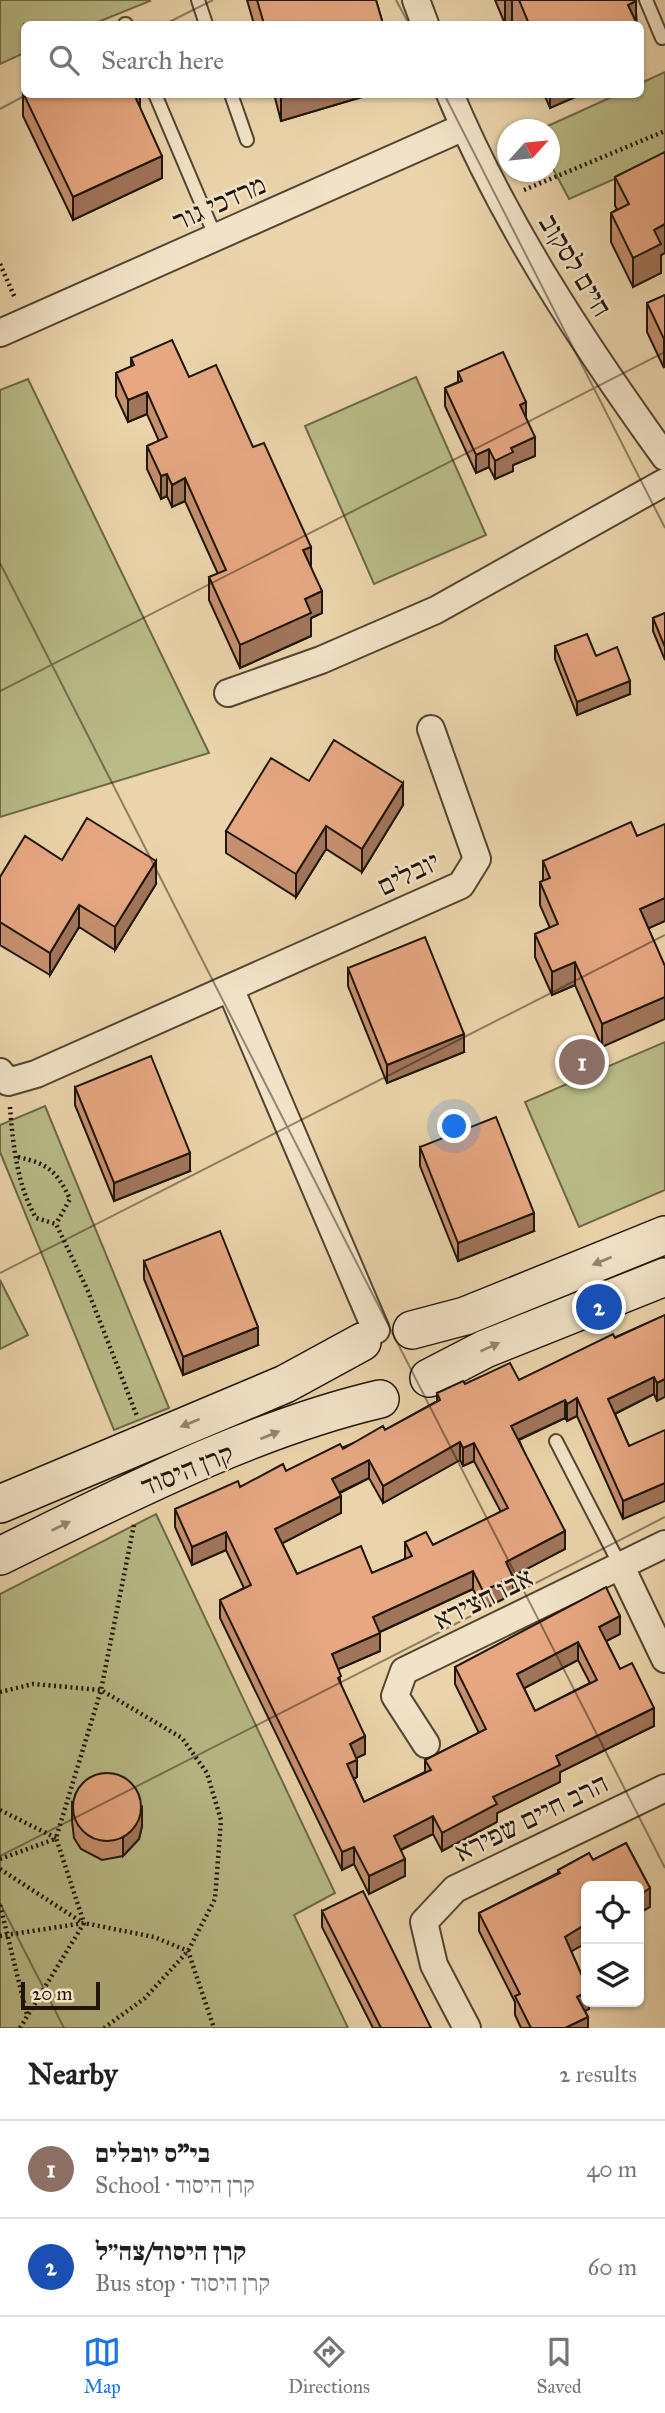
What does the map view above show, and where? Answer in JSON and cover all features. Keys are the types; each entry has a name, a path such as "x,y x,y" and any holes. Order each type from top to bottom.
{"main road":[{"path":"665,1236 464,1316 412,1330 394,1325 369,1336 356,1370 364,1387 380,1399 409,1399 429,1378 485,1349 665,1277"},
{"path":"412,1330 430,1351 429,1378"},
{"name":"קרן היסוד","path":"0,1504 285,1384 369,1336"},
{"name":"קרן היסוד","path":"0,1556 142,1486 300,1423 380,1399"}],"street":[{"path":"416,0 424,21"},
{"name":"חיים לסקוב","path":"452,98 500,199 564,310 665,457"},
{"name":"מרדכי גור","path":"0,333 464,127"},
{"path":"228,694 321,660 436,610 665,482"},
{"name":"יובלים","path":"4,1077 36,1074 461,885 477,859 431,729"},
{"path":"230,988 369,1336"},
{"name":"אבו חצירא","path":"426,1744 395,1696 404,1671 665,1544"},
{"path":"621,1567 665,1659"},
{"name":"הרב חיים שפירא","path":"467,2028 435,1965 424,1923 456,1889 665,1788"}],"lane":[{"path":"198,0 205,21"},
{"path":"646,0 662,38"},
{"path":"157,98 216,238"},
{"path":"232,98 247,140"},
{"path":"556,1441 621,1567"}],"path":[{"path":"500,199 665,131"},
{"path":"0,264 25,322"},
{"path":"4,1077 20,1181 36,1219 56,1224"},
{"path":"18,1157 45,1164 62,1183 70,1199 56,1224"},
{"path":"56,1224 88,1290 147,1441"},
{"path":"84,1923 56,1838 101,1690 142,1486"},
{"path":"0,1692 33,1684 101,1690 182,1738 207,1773 221,1820 220,1861 215,1899 188,1951 145,1998 104,2028"},
{"path":"0,1810 56,1838"},
{"path":"0,1859 56,1838"},
{"path":"0,1869 84,1923"},
{"path":"0,1905 27,2015"},
{"path":"20,2028 84,1923"},
{"path":"0,1936 84,1923 154,1937 188,1951 214,2028"}],"green space":[{"path":"0,0 150,1 100,21 21,21 21,54 0,64"},
{"path":"665,72 665,157 569,199 560,182 560,120 609,98 644,98 644,82"},
{"path":"416,377 486,535 374,584 305,426"},
{"path":"28,379 209,753 0,817 0,390"},
{"path":"665,1042 665,1190 579,1227 525,1102"},
{"path":"45,1106 169,1408 114,1430 0,1152 0,1125"},
{"path":"0,1280 28,1335 0,1349"},
{"path":"156,1514 335,1893 294,1915 348,2028 0,2028 0,1594"}],"building":[{"path":"257,0 376,0 382,21 263,21"},
{"path":"519,0 636,1 628,5 636,21 528,21"},
{"path":"25,98 136,98 162,156 73,197"},
{"path":"665,152 665,224 654,230 661,244 633,258 611,213 629,204 615,177"},
{"path":"665,295 665,339 664,339 647,303"},
{"path":"172,340 189,377 216,365 253,447 264,443 311,547 303,550 322,591 305,599 311,613 240,645 209,577 226,570 185,478 172,485 167,474 161,476 147,446 167,437 147,392 128,400 116,373 134,365 131,358"},
{"path":"503,352 526,402 520,405 535,437 511,448 513,452 495,461 489,449 476,455 445,388 462,381 458,372"},
{"path":"665,613 665,647 653,618"},
{"path":"587,634 596,656 617,647 630,681 577,702 555,646"},
{"path":"334,740 403,783 362,849 326,826 296,874 226,831 271,758 309,781"},
{"path":"87,818 156,861 115,927 79,905 50,953 0,922 0,877 25,836 62,860"},
{"path":"631,822 637,836 665,824 665,898 640,909 665,966 665,997 602,1024 575,962 552,972 535,934 558,924 540,882 550,878 543,861"},
{"path":"425,937 464,1034 387,1065 348,968"},
{"path":"151,1056 190,1153 114,1183 75,1087"},
{"path":"496,1117 534,1213 458,1243 420,1147"},
{"path":"220,1231 258,1327 183,1357 144,1261"},
{"path":"665,1315 665,1379 657,1383 654,1377 608,1399 629,1446 665,1430 665,1483 623,1501 577,1398 567,1404 565,1400 511,1426 565,1531 506,1562 513,1577 483,1591 473,1571 373,1617 380,1633 332,1654 341,1676 338,1678 365,1736 350,1744 357,1760 347,1764 364,1802 431,1770 425,1760 486,1729 455,1667 606,1587 620,1616 599,1627 620,1669 632,1663 654,1708 556,1756 560,1765 493,1797 497,1804 442,1833 433,1816 394,1836 405,1859 369,1876 354,1847 342,1852 220,1600 251,1585 226,1532 192,1547 175,1509 238,1481 240,1487 283,1464 286,1471 340,1444 343,1449 383,1426 385,1430 440,1400 437,1393 463,1381 465,1384 510,1363 519,1380 613,1334 615,1338","holes":["460,1442 463,1448 474,1443 508,1508 433,1545 426,1532 405,1542 412,1556 372,1573 361,1546 297,1574 275,1529 341,1496 332,1479 369,1460 383,1486","578,1642 597,1680 535,1711 517,1674"]},
{"path":"107,1773 120,1775 131,1783 139,1794 139,1820 131,1831 120,1839 107,1841 94,1839 83,1831 75,1820 73,1807 75,1794 83,1783 94,1775"},
{"path":"626,1843 650,1888 644,1892 644,1881 581,1881 581,1927 565,1937 581,1974 581,1995 577,1997 588,2017 565,2028 531,2028 515,1996 520,1994 479,1913 560,1873 558,1870 589,1853 593,1860"},
{"path":"363,1891 431,2028 381,2028 322,1911"}],"place":[{"name":"בי\"ס יובלים","path":"582,1062"},
{"name":"קרן היסוד/צה״ל","path":"599,1307"}]}
